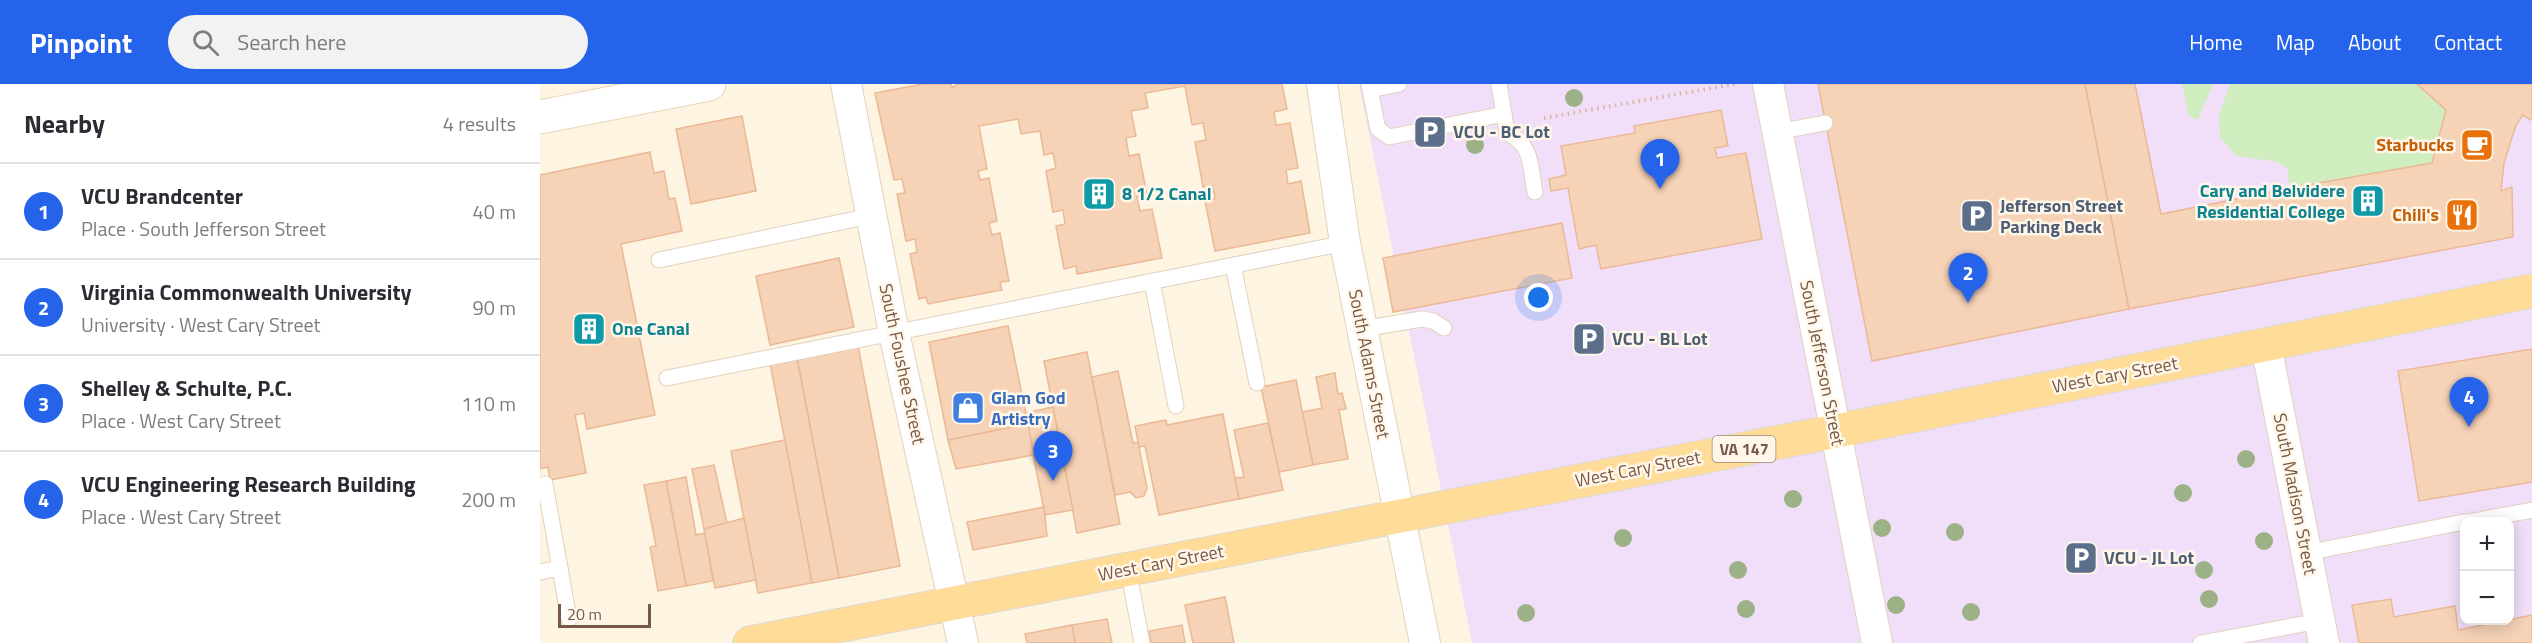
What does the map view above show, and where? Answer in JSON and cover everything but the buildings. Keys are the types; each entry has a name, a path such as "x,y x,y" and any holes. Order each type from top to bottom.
{"main road":[{"path":"540,117 709,84"},
{"name":"West Cary Street","path":"955,603 1836,431 2532,291"},
{"name":"VA 147","path":"750,643 955,603"}],"street":[{"name":"South Foushee Street","path":"846,84 894,333 963,643"},
{"name":"South Adams Street","path":"1322,84 1345,243 1425,643"},
{"name":"South Jefferson Street","path":"1768,84 1877,643"},
{"name":"South Madison Street","path":"2266,345 2321,632"}],"lane":[{"path":"1399,84 1370,87 1378,129 1389,137 1504,114"},
{"path":"1499,84 1507,132 1518,137 1526,145 1535,192"},
{"path":"1777,132 1826,123"},
{"path":"659,260 870,216"},
{"path":"667,378 1345,243"},
{"path":"1233,265 1257,383"},
{"path":"1152,281 1176,406"},
{"path":"1362,329 1422,319 1433,321 1444,328"},
{"path":"545,484 569,619"},
{"path":"2494,517 2532,510"},
{"path":"2306,553 2460,523"},
{"path":"540,572 560,568"},
{"path":"1128,569 1142,643"},
{"path":"2201,643 2321,632"}],"path":[{"path":"1544,118 1735,84"}],"shaded area":[{"path":"1359,84 2532,84 2532,643 1472,643"}],"green space":[{"path":"2182,84 2213,84 2198,119 2193,119 2188,114"},
{"path":"2230,84 2417,84 2446,110 2432,163 2290,188 2287,168 2278,162 2236,156 2220,137 2219,115"}],"place":[{"name":"VCU - BC Lot","path":"1430,132"},
{"name":"Starbucks","path":"2477,145"},
{"name":"VCU Brandcenter","path":"1660,189"},
{"name":"8 1/2 Canal","path":"1099,194"},
{"name":"Cary and Belvidere Residential College","path":"2368,201"},
{"name":"Chili's","path":"2462,215"},
{"name":"Jefferson Street Parking Deck","path":"1977,216"},
{"name":"Virginia Commonwealth University","path":"1968,303"},
{"name":"One Canal","path":"589,329"},
{"name":"VCU - BL Lot","path":"1589,339"},
{"name":"Glam God Artistry","path":"968,408"},
{"name":"VCU Engineering Research Building","path":"2469,427"},
{"name":"Shelley & Schulte, P.C.","path":"1053,481"},
{"name":"VCU - JL Lot","path":"2081,558"}]}
